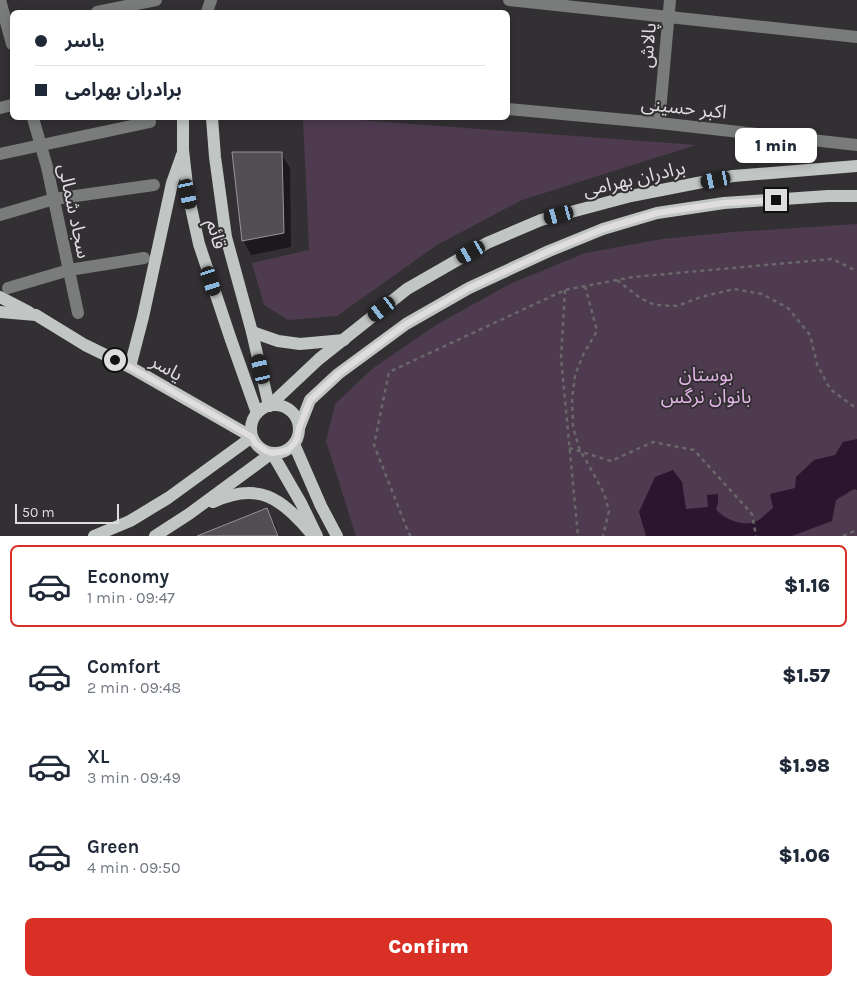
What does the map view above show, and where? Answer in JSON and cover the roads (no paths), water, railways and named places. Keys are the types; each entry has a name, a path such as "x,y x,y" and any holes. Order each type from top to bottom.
{"main road":[{"name":"قائم","path":"183,120 183,150 188,194 199,244 258,413"},
{"name":"قائم","path":"212,120 215,157 226,237 252,332 269,406"},
{"path":"130,367 172,183 183,150"},
{"name":"برادران بهرامی","path":"269,406 319,359 407,289 487,243 541,220 631,196 733,176 857,166"},
{"name":"برادران بهرامی","path":"299,428 310,400 338,374 406,324 469,288 549,251 603,229 657,213 724,203 828,196 857,196"},
{"name":"یاسر","path":"4,292 36,315 85,345 130,367 252,437"},
{"name":"یاسر","path":"0,312 36,315"},
{"path":"252,332 278,341 300,344 344,340"},
{"path":"276,405 290,410 298,421 299,434 294,444 288,450 272,453 266,451 255,443 252,437 252,424 258,413 263,408 269,406 276,405"},
{"path":"94,536 130,521 168,498 252,437"},
{"path":"294,444 321,506 337,536"},
{"path":"155,536 189,514 272,453"},
{"path":"272,453 301,503 315,536"},
{"path":"189,514 225,496 253,492 278,500 315,536"}],"street":[{"path":"0,0 7,32"},
{"path":"107,10 156,0"},
{"path":"509,0 857,37"},
{"name":"پالاش","path":"659,123 670,0"},
{"name":"اکبر حسینی","path":"510,109 857,144"},
{"name":"سجاد شمالی","path":"34,120 54,199 78,313"},
{"path":"0,154 150,122"},
{"path":"0,215 54,199 154,185"},
{"path":"4,292 69,270 144,258"}],"park label":[{"name":"بوستان بانوان نرگس","path":"706,385"}]}
